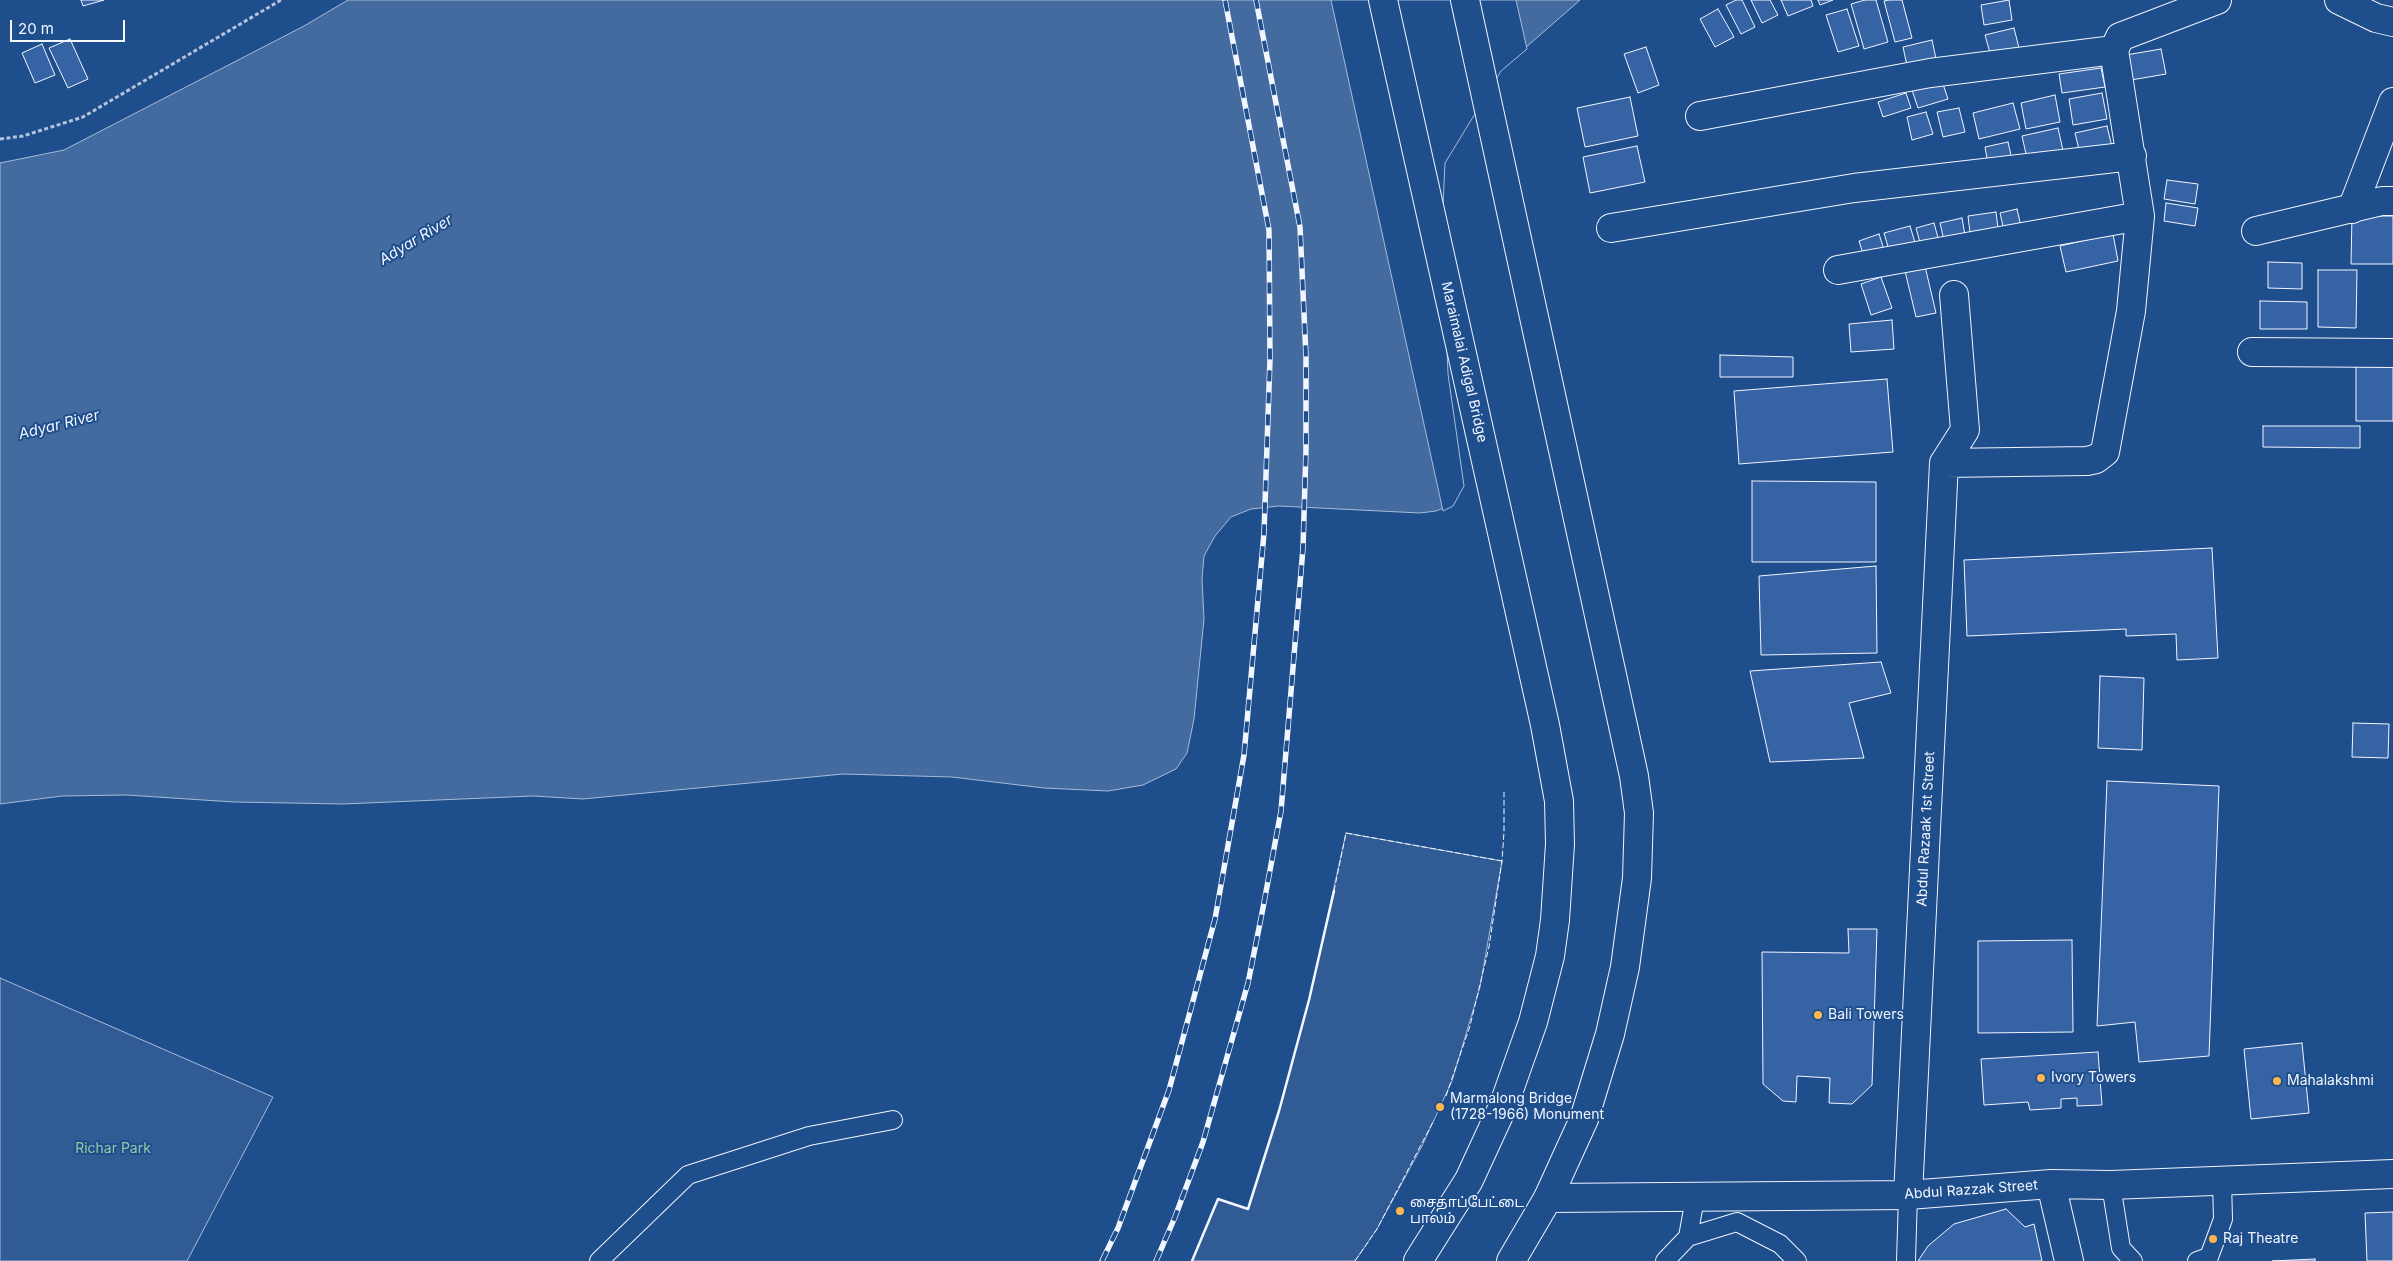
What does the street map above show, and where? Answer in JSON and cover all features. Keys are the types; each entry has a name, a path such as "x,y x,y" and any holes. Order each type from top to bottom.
{"street":[{"name":"Maraimalai Adigal Bridge","path":"1383,0 1555,771 1560,818 1558,892 1550,956 1533,1022 1504,1104 1469,1180 1418,1261"},
{"path":"1465,0 1634,776 1639,813 1637,878 1625,967 1610,1034 1584,1119 1548,1198 1511,1261"},
{"path":"1944,463 2087,461 2096,459 2104,452 2131,310 2140,216 2114,50 2120,37 2217,0"},
{"path":"2339,0 2376,18 2393,22"},
{"path":"1700,116 1930,73 2114,50"},
{"path":"2352,208 2393,102"},
{"path":"1611,228 1854,188 2132,156"},
{"path":"2256,232 2382,201 2393,201"},
{"path":"1838,270 2140,216"},
{"path":"1944,463 1965,430 1954,295"},
{"path":"2252,352 2393,353"},
{"name":"Abdul Razaak 1st Street","path":"1908,1195 1944,463"},
{"name":"Abdul Razzak Street","path":"1548,1198 1908,1195 2051,1184 2111,1185 2393,1174"},
{"path":"2051,1184 2069,1261"}],"lane":[{"path":"599,1261 688,1175 809,1136 893,1120"},
{"path":"2198,1261 2208,1257 2223,1219 2222,1181"},
{"path":"2111,1185 2121,1248 2133,1261"},
{"path":"1906,1261 1908,1195"},
{"path":"1688,1237 1696,1198"},
{"path":"1665,1261 1688,1237 1737,1222 1780,1244 1798,1261"}],"path":[{"path":"0,139 23,136 83,117 281,0"}],"shaded area":[{"path":"1346,833 1502,861 1480,987 1452,1081 1422,1146 1377,1229 1355,1261 1192,1261 1218,1199 1248,1209 1279,1111 1309,1000"},
{"name":"Richar Park","path":"0,978 273,1097 187,1261 0,1261"}],"water":[{"name":"Adyar River","path":"348,0 1580,0 1500,70 1443,162 1439,226 1451,505 1436,511 1420,513 1279,506 1251,509 1231,517 1215,536 1204,556 1202,579 1204,619 1194,719 1187,753 1176,769 1143,785 1108,791 1044,788 952,777 843,774 583,799 533,796 343,804 234,802 126,795 62,796 0,804 0,163 64,150 304,26"}],"pier":[{"path":"1331,0 1516,0 1527,49 1501,71 1445,163 1442,226 1448,374 1464,486 1453,506 1443,511"}],"building":[{"path":"81,0 104,0 83,6"},
{"path":"1736,0 1742,0 1755,27 1741,34 1726,5"},
{"path":"1751,0 1770,0 1778,15 1762,23"},
{"path":"1781,0 1811,0 1813,6 1788,16"},
{"path":"1818,0 1833,0 1820,5"},
{"path":"1865,0 1876,0 1888,42 1864,49 1851,4"},
{"path":"1902,0 1912,38 1895,42 1884,1"},
{"path":"2009,0 2012,20 1984,25 1981,5"},
{"path":"1718,9 1734,37 1715,47 1700,19"},
{"path":"1847,9 1859,46 1838,52 1826,15"},
{"path":"2014,28 2020,52 1992,60 1985,35"},
{"path":"70,39 88,79 68,88 49,48"},
{"path":"1932,40 1938,68 1909,75 1903,47"},
{"path":"42,44 55,75 35,83 22,53"},
{"path":"1646,47 1659,85 1638,93 1624,54"},
{"path":"2161,49 2166,74 2131,80 2126,55"},
{"path":"2101,68 2105,87 2062,93 2059,74"},
{"path":"1941,78 1948,99 1918,108 1911,87"},
{"path":"1906,93 1911,108 1883,117 1878,102"},
{"path":"2102,93 2107,119 2073,125 2069,99"},
{"path":"2055,95 2060,122 2026,129 2021,103"},
{"path":"1630,97 1638,136 1585,147 1577,108"},
{"path":"2013,103 2020,129 1979,139 1973,113"},
{"path":"1959,108 1965,132 1943,137 1937,112"},
{"path":"1926,112 1933,134 1912,140 1907,117"},
{"path":"2107,126 2112,147 2080,154 2075,133"},
{"path":"2058,128 2064,155 2028,163 2022,136"},
{"path":"2008,142 2013,164 1989,169 1985,147"},
{"path":"1637,146 1645,182 1590,193 1583,157"},
{"path":"2167,180 2198,184 2195,204 2164,199"},
{"path":"2166,203 2198,208 2195,226 2164,221"},
{"path":"2017,209 2022,231 2005,235 2000,213"},
{"path":"1996,212 1999,236 1971,241 1968,216"},
{"path":"2352,216 2393,216 2393,264 2351,264"},
{"path":"1962,218 1966,241 1945,245 1940,223"},
{"path":"1934,223 1940,245 1922,250 1916,228"},
{"path":"1910,226 1917,249 1891,257 1884,233"},
{"path":"1879,234 1886,256 1866,263 1859,241"},
{"path":"2113,234 2118,261 2066,272 2060,246"},
{"path":"1924,262 1936,313 1916,317 1904,267"},
{"path":"2268,262 2302,263 2302,289 2268,288"},
{"path":"2318,270 2357,270 2356,328 2318,327"},
{"path":"1881,277 1892,308 1871,315 1861,284"},
{"path":"2260,301 2307,302 2307,329 2260,329"},
{"path":"1892,320 1894,349 1851,352 1849,324"},
{"path":"1720,355 1793,357 1793,377 1720,377"},
{"path":"2356,356 2393,356 2393,421 2356,421"},
{"path":"1887,379 1893,452 1739,464 1734,391"},
{"path":"2263,426 2360,426 2360,448 2263,447"},
{"path":"1752,481 1876,482 1876,562 1752,562"},
{"path":"2212,548 2218,658 2177,660 2176,634 2126,636 2126,629 1967,636 1964,560"},
{"path":"1876,566 1877,653 1761,655 1759,576"},
{"path":"1881,662 1891,693 1849,703 1864,758 1770,762 1750,671"},
{"path":"2100,676 2144,678 2142,750 2098,748"},
{"path":"2353,723 2389,724 2388,758 2352,757"},
{"path":"2107,781 2219,786 2209,1056 2139,1062 2135,1022 2097,1026"},
{"name":"Bali Towers","path":"1848,929 1877,929 1872,1085 1852,1104 1829,1103 1830,1078 1797,1076 1796,1102 1783,1101 1763,1084 1762,952 1849,953"},
{"path":"2072,940 2073,1032 1978,1033 1978,941"},
{"name":"Mahalakshmi","path":"2302,1043 2309,1113 2251,1119 2244,1049"},
{"name":"Ivory Towers","path":"2098,1052 2102,1105 2077,1106 2077,1098 2061,1099 2061,1108 2030,1110 2028,1102 1984,1105 1981,1059"},
{"path":"2006,1209 2025,1227 2034,1224 2042,1261 1918,1261 1928,1246 1954,1224"},
{"path":"2393,1212 2393,1261 2367,1261 2365,1213"},
{"path":"2315,1259 2315,1261 2272,1261"}],"railway":[{"path":"1102,1261 1118,1228 1169,1090 1215,919 1244,755 1264,533 1270,359 1269,230 1225,0"},
{"path":"1156,1261 1175,1217 1203,1142 1248,983 1281,811 1303,548 1306,357 1300,227 1256,0"}],"fence":[{"path":"1446,1096 1470,1026 1489,947 1502,861 1504,792"},
{"path":"1334,891 1346,833 1502,861"},
{"path":"1355,1261 1377,1229 1434,1120"}],"wall":[{"path":"1192,1261 1218,1199 1248,1209 1279,1111 1309,1000 1334,891"}],"place":[{"name":"Bali Towers","path":"1818,1015"},
{"name":"Ivory Towers","path":"2041,1078"},
{"name":"Mahalakshmi","path":"2277,1081"},
{"name":"Marmalong Bridge (1728-1966) Monument","path":"1440,1107"},
{"name":"சைதாப்பேட்டை பாலம்","path":"1400,1211"},
{"name":"Raj Theatre","path":"2213,1239"}]}
